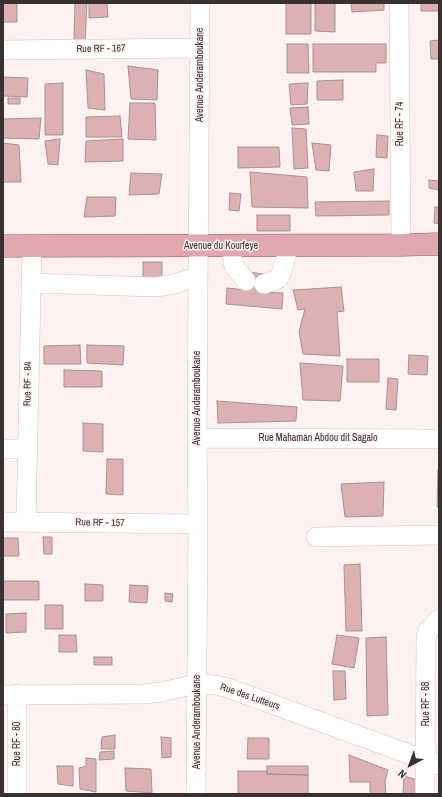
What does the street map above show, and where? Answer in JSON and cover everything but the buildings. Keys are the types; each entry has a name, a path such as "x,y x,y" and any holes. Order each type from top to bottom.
{"main road":[{"name":"Avenue du Kourfeye","path":"3,246 439,244"}],"street":[{"name":"Avenue Anderamboukane","path":"196,794 200,3"},
{"name":"Rue RF - 74","path":"399,3 401,245"},
{"name":"Rue RF - 167","path":"3,50 200,48"},
{"path":"230,246 234,266 255,283 278,279 282,271 289,245"},
{"name":"Rue RF - 84","path":"26,521 32,246"},
{"path":"31,283 156,287 175,284 198,276"},
{"name":"Rue Mahaman Abdou dit Sagalo","path":"197,438 439,439"},
{"path":"3,449 27,449"},
{"name":"Rue RF - 157","path":"3,522 26,521 198,524"},
{"path":"316,537 439,535"},
{"name":"Rue RF - 68","path":"425,794 432,763 426,640 427,632 439,619"},
{"name":"Rue des Lutteurs","path":"10,694 144,694 197,684 215,685 228,688 432,763"},
{"name":"Rue RF - 80","path":"10,694 17,794"}]}
